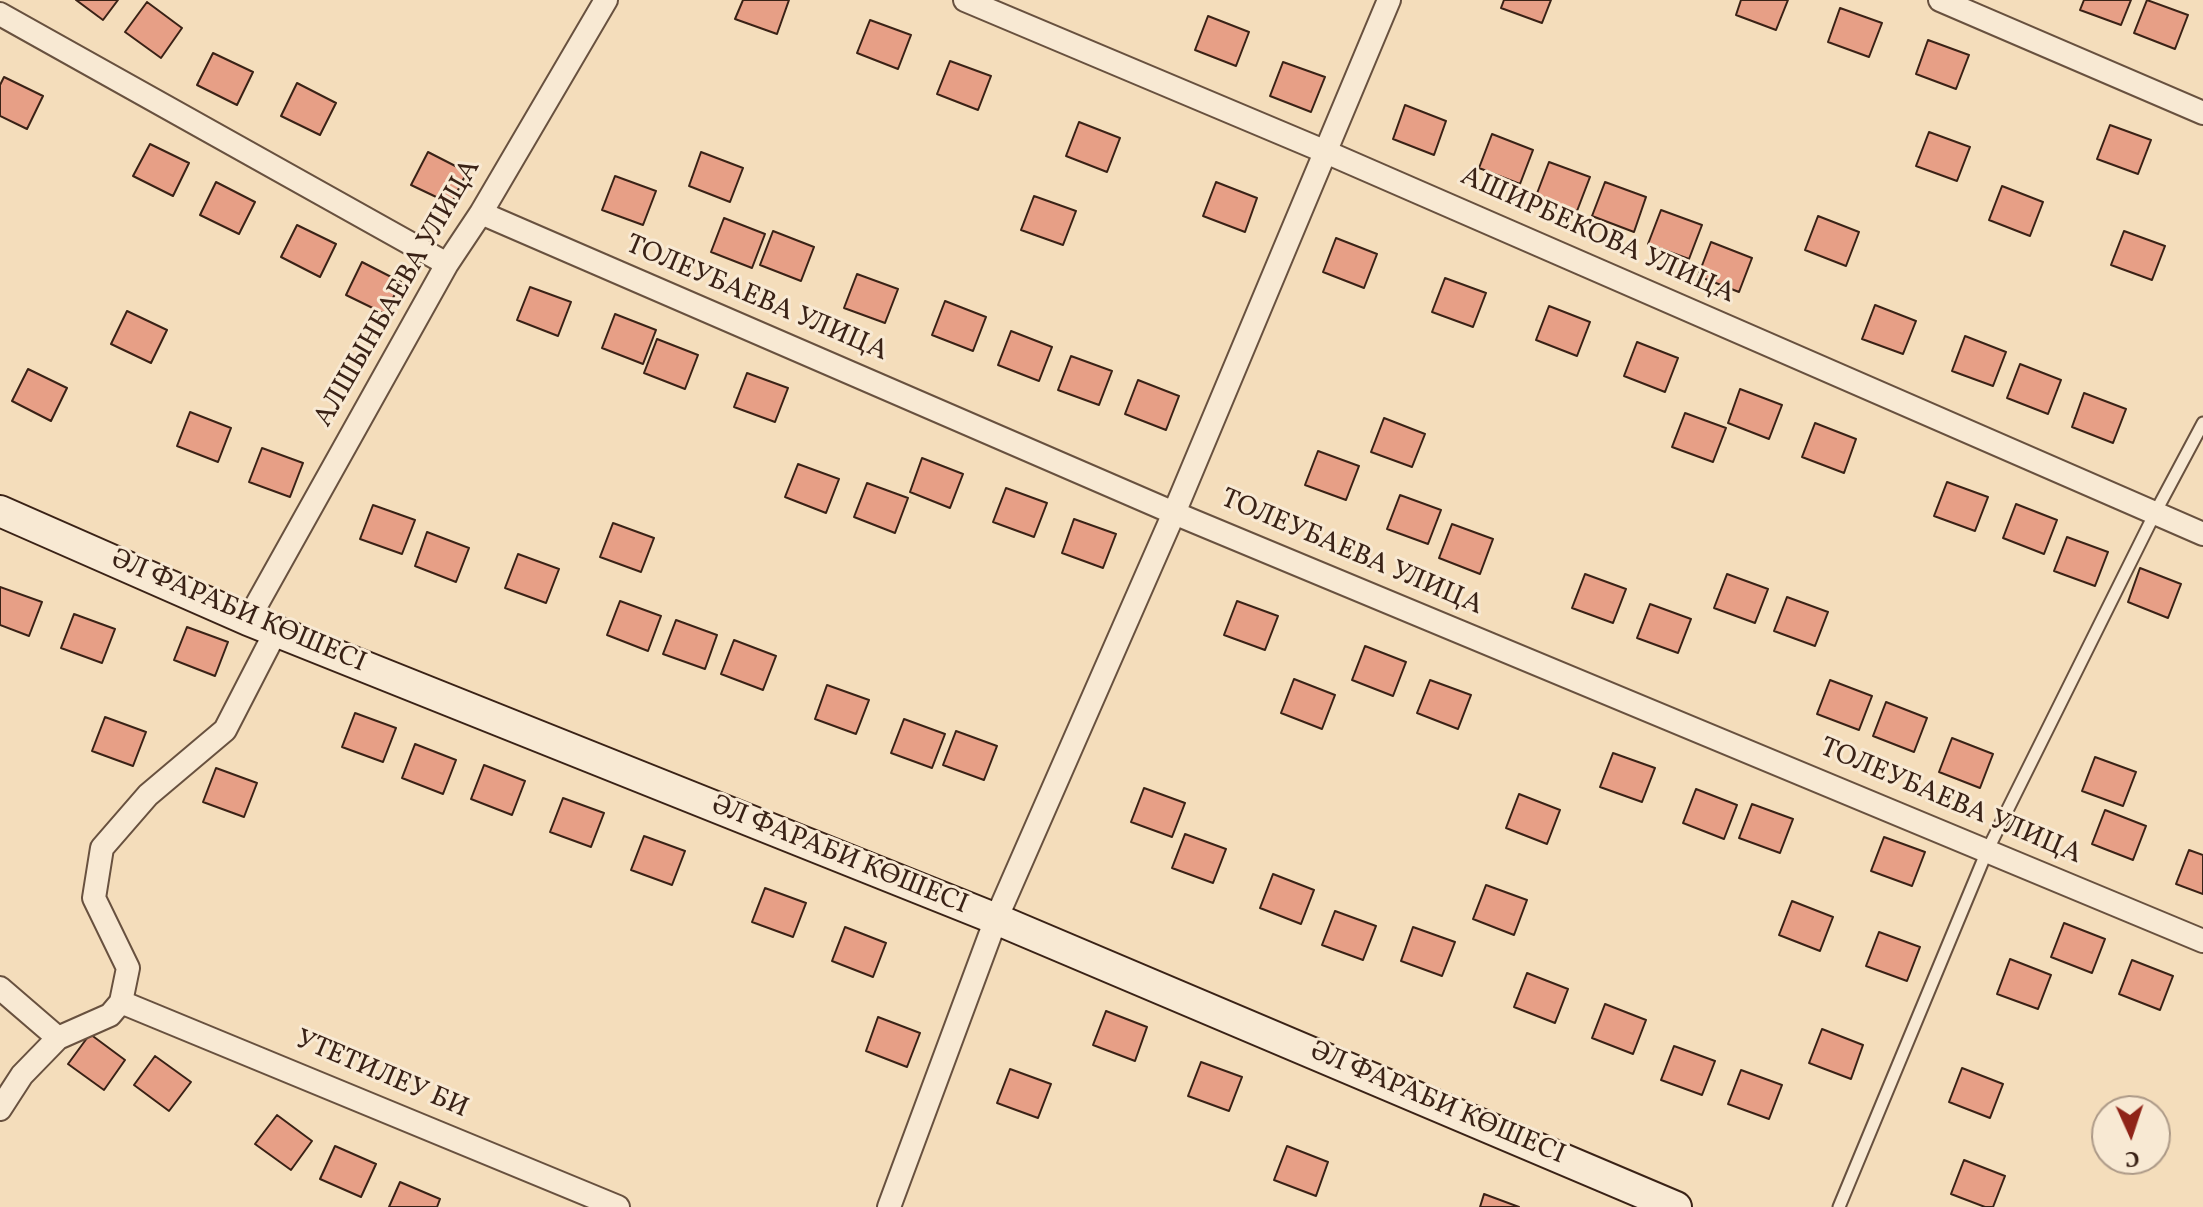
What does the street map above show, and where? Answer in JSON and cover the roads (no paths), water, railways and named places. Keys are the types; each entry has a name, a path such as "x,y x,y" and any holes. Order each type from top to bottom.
{"street":[{"name":"АЛШЫНБАЕВА УЛИЦА","path":"248,620 447,264 481,213 606,0"},
{"name":"АШИРБЕКОВА УЛИЦА","path":"965,0 1326,152 2203,534"},
{"path":"889,1207 996,919 1174,513 1389,0"},
{"path":"1940,0 2203,113"},
{"path":"0,14 447,264"},
{"name":"ТОЛЕУБАЕВА УЛИЦА","path":"481,213 1174,513 2203,941"},
{"name":"ӘЛ ФАРАБИ КӨШЕСІ","path":"0,511 248,620 996,919 1676,1207"},
{"path":"0,1109 22,1075 58,1038 110,1015 121,1002 128,968 94,898 102,848 148,795 225,730 276,631"},
{"path":"0,988 58,1038"},
{"name":"УТЕТИЛЕУ БИ","path":"121,1002 618,1207"}],"lane":[{"path":"1839,1207 1987,851 2203,423"}]}
